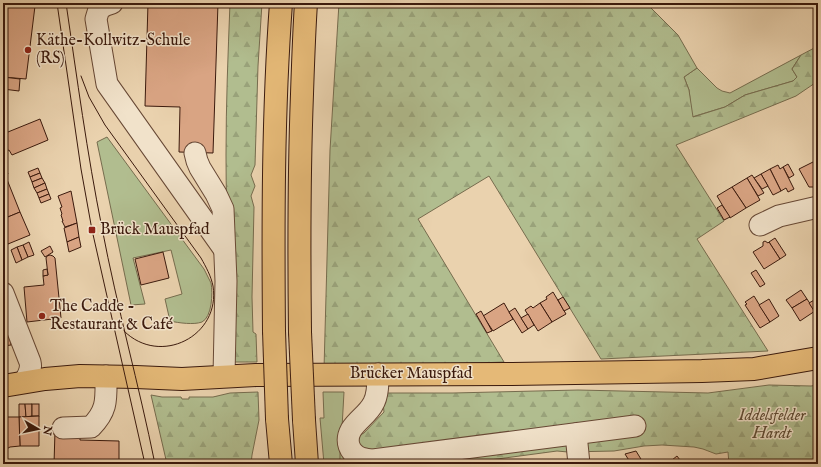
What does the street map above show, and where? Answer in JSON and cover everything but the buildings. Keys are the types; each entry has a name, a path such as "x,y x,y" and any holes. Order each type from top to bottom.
{"main road":[{"path":"281,3 275,145 273,258 277,419 281,464"},
{"path":"306,3 300,147 299,256 300,332 307,464"},
{"name":"Brücker Mauspfad","path":"3,386 24,382 72,377 106,376 182,379 256,375 512,374 702,371 754,369 818,358"}],"street":[{"path":"112,3 99,9 96,19 106,84 224,249"},
{"path":"196,153 196,161 218,198 222,209 226,281 224,376"},
{"path":"760,225 779,216 818,207"},
{"path":"3,293 31,365 30,372 24,382"},
{"path":"378,374 375,402 370,410 351,430 348,439 349,448 354,454 362,458 373,460 635,426"},
{"path":"63,428 91,427 97,422 106,402 106,376"},
{"path":"576,434 579,464"}],"green space":[{"path":"230,3 262,3 258,66 255,165 251,175 255,186 251,196 254,207 252,297 253,332 256,334 257,362 233,362 226,181"},
{"path":"339,3 646,3 678,35 697,68 684,77 689,90 693,117 725,107 745,95 793,81 797,77 792,69 801,55 818,46 818,81 796,96 676,145 724,221 697,239 768,351 601,359 489,176 418,219 504,362 324,369 330,150"},
{"path":"801,55 792,69 797,77 793,81 745,95 725,107 692,117 689,90 684,77 697,68 717,88 730,93"},
{"path":"107,137 204,269 211,283 212,298 208,315 202,322 191,324 170,321 165,299 182,294 171,250 133,258 145,304 131,305 97,142"},
{"name":"Iddelsfelder Hardt","path":"769,385 818,385 818,464 729,464 728,452 716,454 694,447 662,445 644,446 614,451 557,451 460,464 340,464 340,445 364,433 384,412 382,393 578,390 708,393"},
{"path":"258,392 259,420 251,464 167,464 151,395 189,399 189,397 213,397 230,393"},
{"path":"323,392 344,392 340,464 324,464 320,418 324,418"}],"tram line":[{"path":"57,3 81,169 92,230 145,464"},
{"path":"66,3 87,144 102,228 114,287 155,464"},
{"path":"81,76 89,97 105,125 201,258 210,275 213,286 213,304 208,319 198,332 185,341 170,346 154,346 138,341 124,331"}],"place":[{"name":"Käthe-Kollwitz-Schule (RS)","path":"28,50"},
{"name":"Brück Mauspfad","path":"92,230"},
{"name":"The Cadde - Restaurant & Café","path":"42,316"}]}
